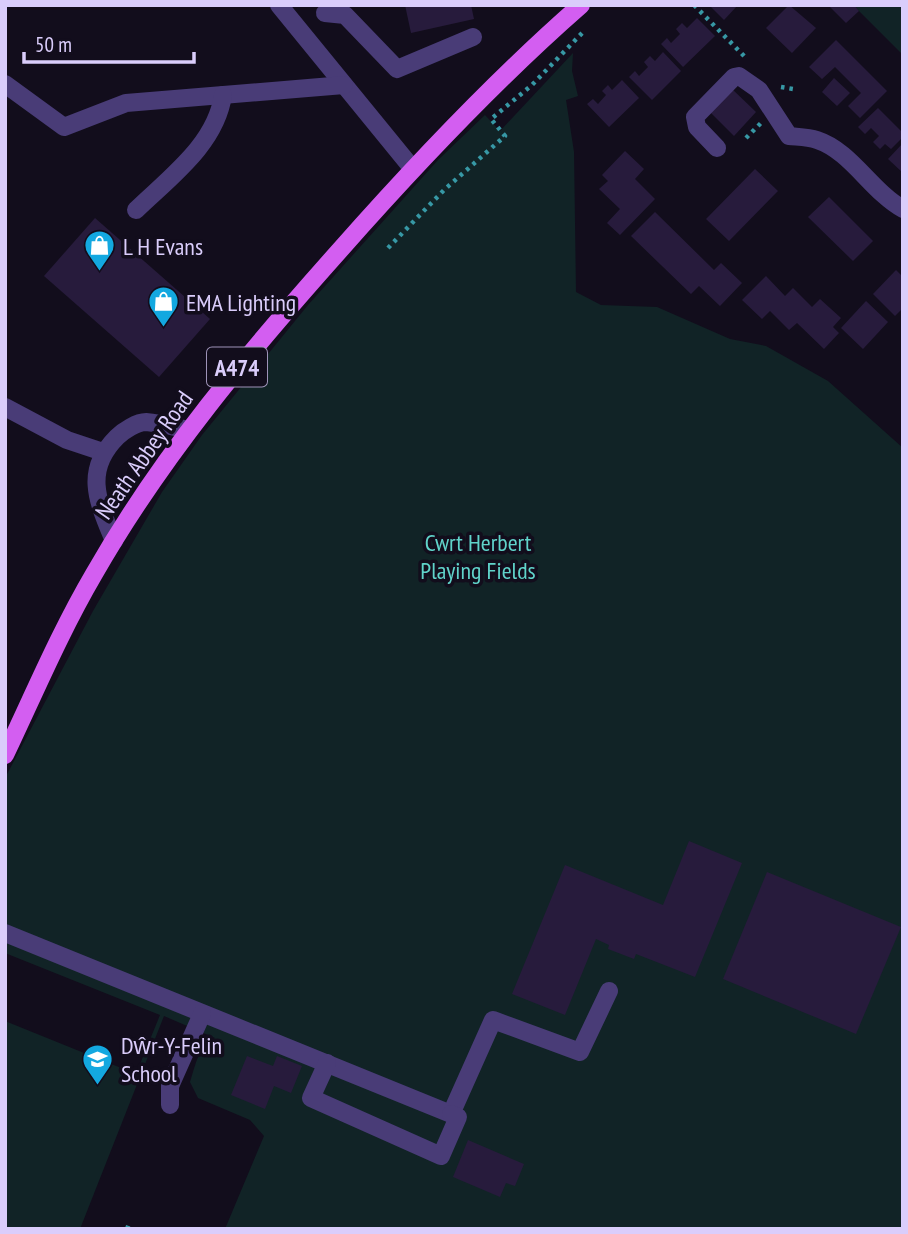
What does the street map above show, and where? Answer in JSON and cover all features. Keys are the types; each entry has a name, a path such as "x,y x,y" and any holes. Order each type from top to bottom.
{"main road":[{"name":"Neath Abbey Road","path":"546,36 565,5"},
{"name":"Neath Abbey Road","path":"5,755 69,619 114,541 189,430 237,366 412,168 581,5"}],"street":[{"path":"279,5 412,168"},
{"path":"301,32 325,9 345,15 397,69 472,37"},
{"path":"718,148 697,127 695,117 734,77 739,76 759,90 789,135 818,140 838,152 882,194 903,209"},
{"path":"5,83 64,127 126,103 344,85"},
{"path":"136,210 200,148 220,116 223,95"},
{"path":"5,407 66,440 103,452"},
{"path":"114,541 97,497 96,473 103,452 120,433 143,422 189,430"},
{"path":"5,933 202,1014 327,1063 458,1117 441,1156 311,1098 327,1063"},
{"path":"451,1114 493,1020 580,1052 609,991"},
{"path":"170,1105 170,1086 202,1014"}],"path":[{"path":"694,5 748,60"},
{"path":"388,248 444,190 505,136 491,119 532,85 591,23"},
{"path":"127,1229 130,1221"}],"green space":[{"path":"854,5 903,5 903,55 859,11"},
{"name":"Cwrt Herbert Playing Fields","path":"573,53 572,71 578,96 566,100 574,152 576,292 601,305 657,307 730,339 766,346 828,381 903,448 903,1229 225,1229 264,1136 250,1120 198,1098 190,1082 201,1051 215,1038 164,1016 80,1229 5,1229 5,1021 136,1074 160,1015 5,953 5,778 93,611 162,492 202,435 308,305 438,160 485,115 500,131"}],"building":[{"path":"405,5 471,5 474,19 411,33"},
{"path":"709,5 738,5 724,20"},
{"path":"789,5 816,28 792,53 766,28"},
{"path":"828,5 854,5 859,11 846,23"},
{"path":"697,18 715,36 683,67 661,44 667,38 671,43 680,34 676,29 682,23 687,28"},
{"path":"836,40 887,91 860,118 848,106 861,93 835,67 822,79 809,67"},
{"path":"663,52 681,71 652,100 629,77 635,71 639,76 648,67 644,62 650,56 655,61"},
{"path":"834,78 850,93 837,106 822,92"},
{"path":"622,80 639,98 609,127 587,104 593,99 598,104 606,95 602,91 608,85 612,90"},
{"path":"731,88 756,112 734,136 709,111"},
{"path":"878,108 903,133 903,137 891,149 885,144 880,149 873,142 879,136 871,128 865,134 858,127"},
{"path":"903,143 903,173 888,159"},
{"path":"625,151 644,169 635,179 655,199 620,235 607,223 620,209 599,189 608,181 602,175"},
{"path":"755,169 778,191 729,241 706,219"},
{"path":"829,197 873,241 853,261 808,217"},
{"path":"655,212 714,270 721,263 742,283 720,306 699,286 691,294 631,236"},
{"path":"95,218 210,319 159,377 44,276"},
{"path":"896,270 903,277 903,308 895,316 873,294"},
{"path":"766,276 785,296 793,288 812,307 820,299 841,318 833,327 839,333 824,349 797,323 789,330 770,311 762,319 742,300"},
{"path":"866,301 888,322 863,349 841,328"},
{"path":"689,841 742,863 695,977 636,954 634,959 608,949 609,945 596,939 565,1015 512,994 565,865 663,905"},
{"path":"767,872 901,927 856,1034 723,979"},
{"path":"247,1056 273,1066 277,1056 302,1066 291,1093 274,1086 265,1109 231,1095"},
{"path":"468,1140 524,1164 515,1186 506,1183 500,1197 453,1177"}],"place":[{"name":"L H Evans","path":"100,273"},
{"name":"EMA Lighting","path":"163,329"},
{"name":"Dŵr-Y-Felin School","path":"98,1086"}]}
